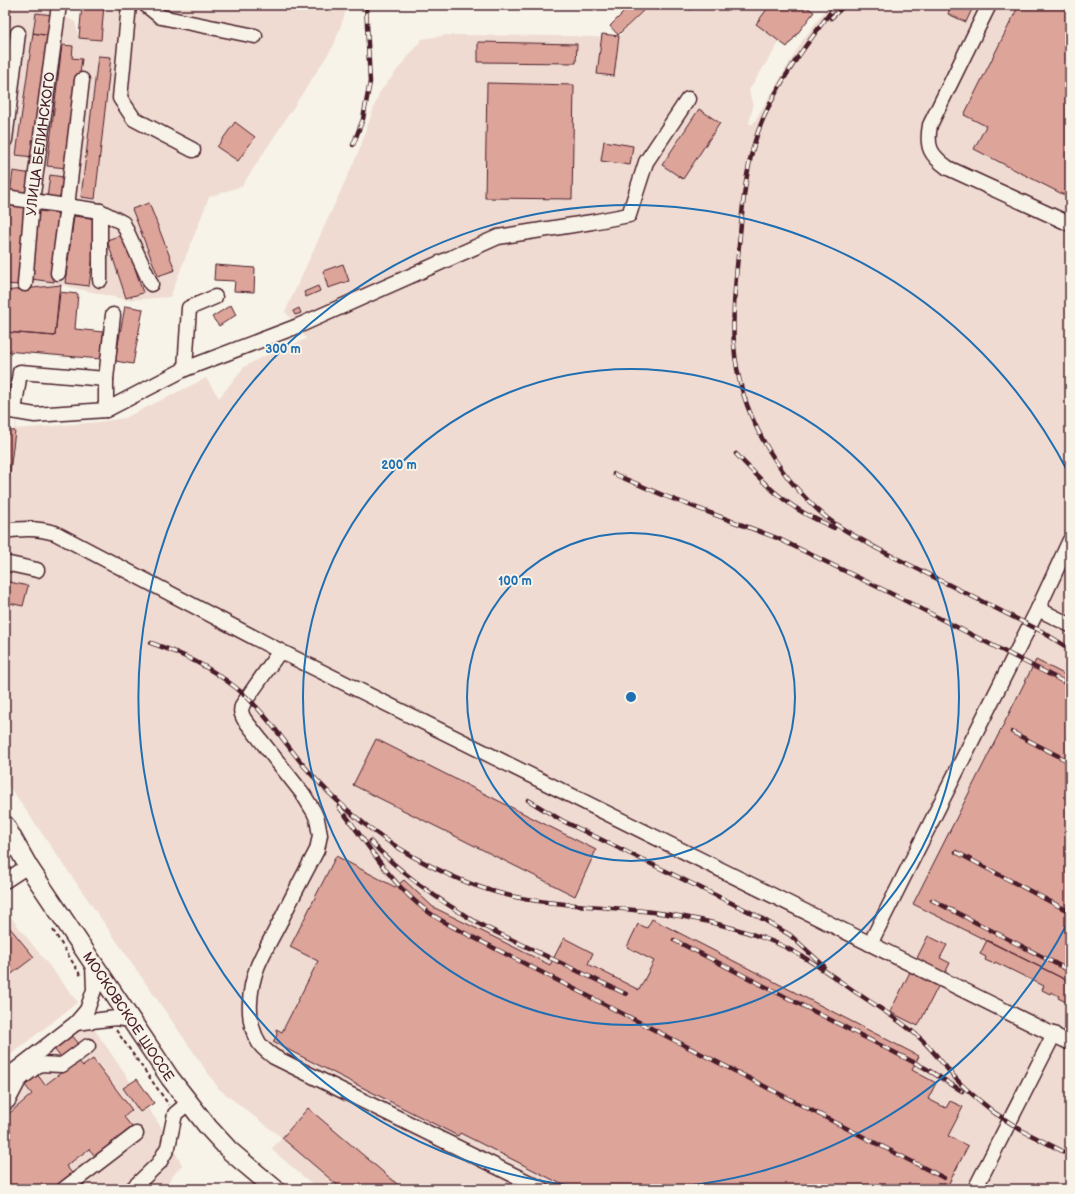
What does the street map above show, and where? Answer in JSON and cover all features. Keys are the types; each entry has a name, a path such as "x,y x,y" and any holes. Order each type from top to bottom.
{"main road":[{"name":"МОСКОВСКОЕ ШОССЕ","path":"5,825 28,866 188,1103 230,1151 275,1189"}],"street":[{"name":"УЛИЦА БЕЛИНСКОГО","path":"25,284 32,201 59,5"},
{"path":"129,5 120,98 134,119 193,150"},
{"path":"146,5 161,17 255,36"},
{"path":"989,5 930,125 928,138 930,150 936,160 948,168 1070,224"},
{"path":"5,140 18,33"},
{"path":"58,273 82,80"},
{"path":"106,379 20,372 9,411 35,415 106,410 185,369 298,326 498,237 629,215 646,162 688,99"},
{"path":"5,197 100,211 122,223 150,284"},
{"path":"100,211 100,280"},
{"path":"185,369 189,308 215,297"},
{"path":"106,410 106,379 114,315"},
{"path":"5,531 31,528 55,533 280,651 1070,1043"},
{"path":"870,944 1038,609 1070,540"},
{"path":"5,563 37,570"},
{"path":"1038,609 1070,625"},
{"path":"280,651 240,710 244,719 306,798 317,819 320,835 317,850 263,955 255,974 251,993 251,1015 255,1034 264,1050 274,1058 542,1189"},
{"path":"5,881 28,866"},
{"path":"5,1078 76,1023 87,1010 94,990 94,964"},
{"path":"76,1023 116,1018 131,1020"},
{"path":"975,1189 1054,1034"},
{"path":"5,1103 8,1101 19,1080 40,1064 62,1065 88,1046"},
{"path":"132,1189 159,1163 168,1147 175,1114 188,1103"},
{"path":"64,1189 136,1134"}],"shaded area":[{"path":"5,5 46,5 75,22 79,37 101,40 104,5 348,5 334,45 242,186 209,197 170,297 127,300 61,285 5,291"},
{"path":"645,5 803,5 749,90 753,107 749,124 753,124 803,40 829,5 1070,5 1070,1189 318,1189 271,1149 282,1138 219,1089 14,793 5,783 5,457 17,420 16,429 99,422 125,418 206,378 219,398 244,367 260,358 306,339 298,326 285,312 359,151 379,93 422,39 448,35 618,38"},
{"path":"5,910 78,1002 5,1059"},
{"path":"93,1027 163,1130 182,1165 162,1189 5,1189 5,1081 66,1034"}],"building":[{"path":"5,5 11,5 5,56"},
{"path":"82,5 104,5 101,40 79,38"},
{"path":"631,5 649,5 618,35 610,26"},
{"path":"685,5 695,5 691,10"},
{"path":"770,5 804,5 814,12 787,47 756,24"},
{"path":"951,5 974,5 966,22 948,14"},
{"path":"1019,5 1070,5 1070,198 974,149 986,126 964,115"},
{"path":"36,13 53,15 50,36 33,33"},
{"path":"33,33 50,36 33,157 16,155"},
{"path":"602,34 619,36 614,76 597,74"},
{"path":"478,42 577,44 576,63 478,62"},
{"path":"62,45 73,46 72,58 82,59 67,168 47,166"},
{"path":"98,56 111,57 95,199 81,197"},
{"path":"487,83 574,85 572,199 485,198"},
{"path":"699,109 720,123 683,179 662,165"},
{"path":"235,122 255,137 238,161 217,147"},
{"path":"604,141 633,146 630,165 601,161"},
{"path":"13,171 32,174 30,196 10,194"},
{"path":"50,175 70,178 67,200 47,198"},
{"path":"149,203 175,270 158,276 132,209"},
{"path":"5,205 29,208 19,285 5,284"},
{"path":"39,211 63,214 54,282 31,279"},
{"path":"74,216 98,219 89,286 65,283"},
{"path":"124,234 143,293 126,298 107,240"},
{"path":"343,264 349,281 328,288 323,271"},
{"path":"215,265 255,268 254,292 234,291 235,281 214,280"},
{"path":"61,285 55,336 5,332 5,291"},
{"path":"318,286 320,291 306,297 304,292"},
{"path":"59,292 78,294 75,329 103,332 101,359 5,351 5,332 55,336"},
{"path":"231,305 236,315 219,326 212,317"},
{"path":"125,306 143,309 133,364 115,361"},
{"path":"299,308 301,313 295,315 293,311"},
{"path":"5,430 15,431 5,513"},
{"path":"5,581 28,586 23,606 5,602"},
{"path":"1036,660 1070,677 1070,982 913,904"},
{"path":"376,739 596,850 575,896 353,785"},
{"path":"336,856 395,887 404,880 433,907 550,965 564,938 593,953 588,964 639,990 654,961 627,947 638,924 647,928 652,919 919,1056 912,1070 936,1083 928,1099 946,1108 950,1101 963,1107 948,1136 968,1146 946,1189 571,1189 460,1133 458,1136 273,1042 277,1035 276,1029 282,1032 318,961 290,947"},
{"path":"5,922 34,957 9,976 5,971"},
{"path":"928,936 947,945 940,958 950,963 918,1026 890,1012"},
{"path":"987,940 1070,982 1070,999 1068,998 1066,1002 1051,992 1050,994 1042,990 1044,986 995,962 994,964 985,960 986,957 980,954"},
{"path":"70,1033 80,1045 62,1059 51,1045"},
{"path":"93,1059 132,1110 124,1117 132,1127 95,1156 89,1149 66,1166 72,1173 52,1189 5,1189 5,1117 32,1094 24,1084 37,1074 45,1085 78,1060 83,1066"},
{"path":"137,1079 154,1103 140,1112 123,1088"},
{"path":"308,1108 403,1189 342,1189 282,1138"}],"railway":[{"path":"353,145 363,119 370,82 366,5"},
{"path":"836,5 787,74 770,104 757,134 746,181 740,229 734,307 734,345 737,370 743,394 752,418 776,462 809,501 827,518 878,549"},
{"path":"831,18 845,5"},
{"path":"736,454 758,477 782,498 803,513 834,528"},
{"path":"614,474 665,496 777,538 894,595 1070,685"},
{"path":"874,547 1041,631 1070,649"},
{"path":"151,643 195,661 235,687 272,725 304,766 328,792 368,827 412,856 465,882 514,897 545,902 642,911 696,919 749,933 779,944 814,964 907,1027 926,1044 961,1084 996,1114"},
{"path":"1012,732 1070,762"},
{"path":"528,800 561,820 754,914 790,935 824,966"},
{"path":"339,807 390,875 414,900 436,917 944,1178"},
{"path":"370,841 396,866 423,888 467,917 626,994"},
{"path":"956,852 1070,912"},
{"path":"932,900 1070,971"},
{"path":"674,940 925,1068 962,1091"},
{"path":"992,1111 1021,1130 1070,1155"}]}
